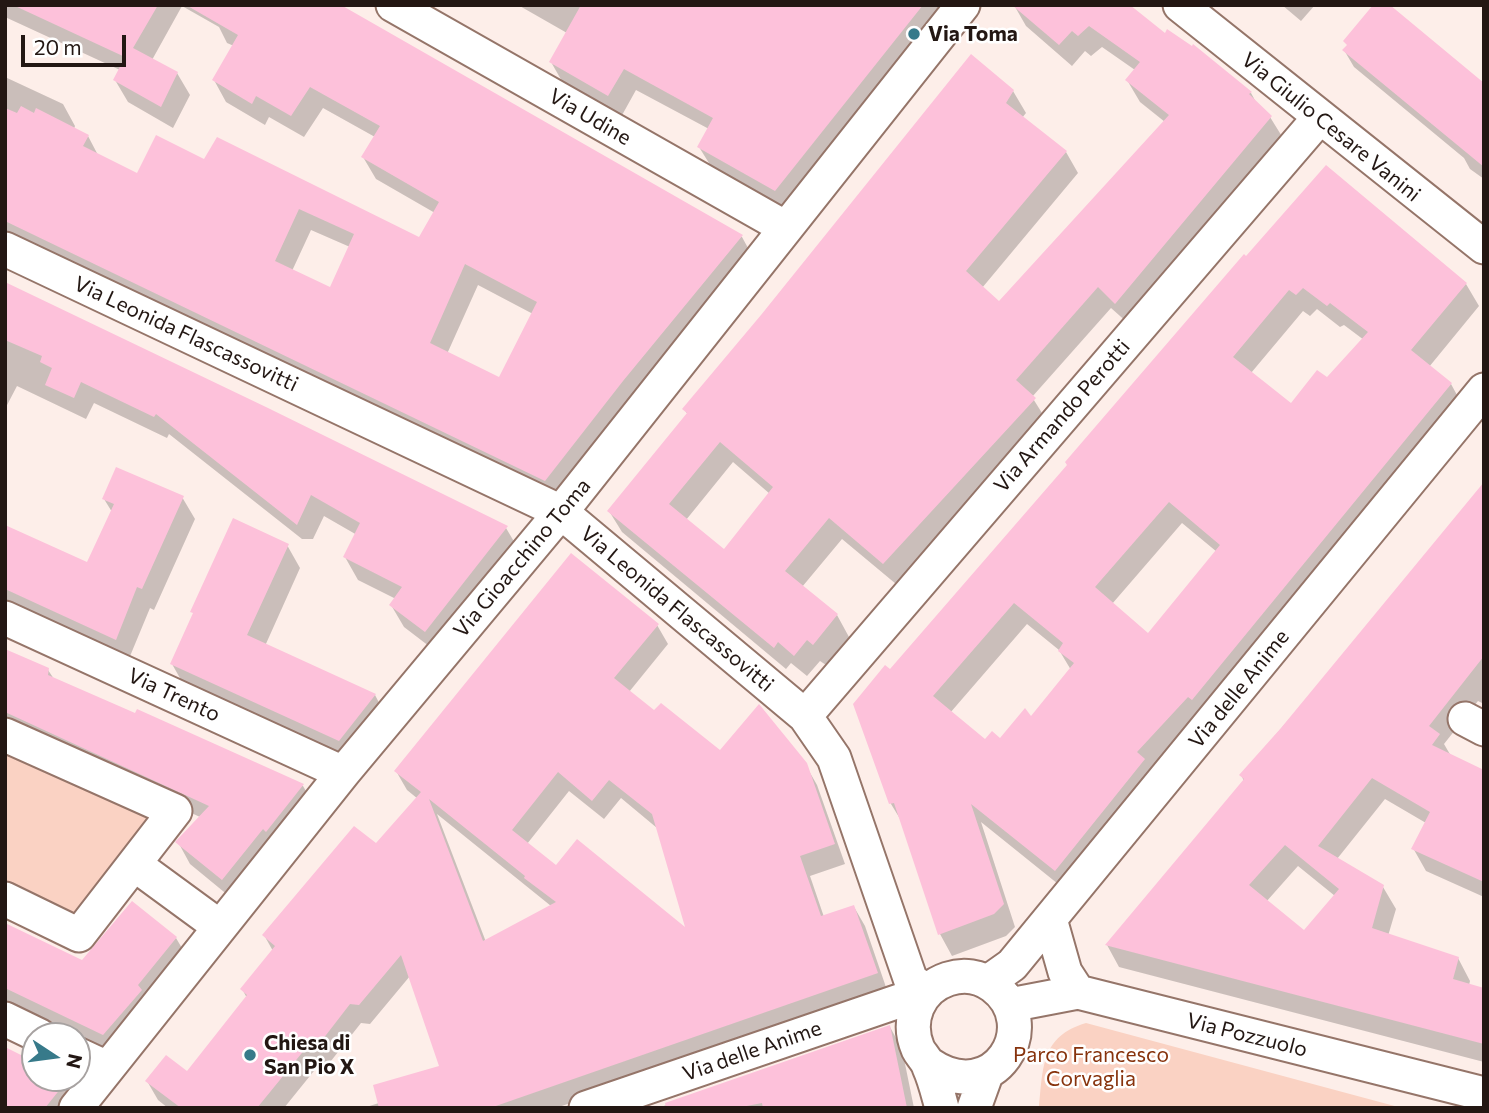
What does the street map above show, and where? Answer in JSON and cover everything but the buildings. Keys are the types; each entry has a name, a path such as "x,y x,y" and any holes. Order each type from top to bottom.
{"street":[{"name":"Via Udine","path":"393,5 786,228"},
{"name":"Via Gioacchino Toma","path":"76,1108 343,773 561,512 963,5"},
{"name":"Via Giulio Cesare Vanini","path":"1180,5 1478,240"},
{"name":"Via Armando Perotti","path":"805,716 1320,117"},
{"path":"1478,240 1484,268"},
{"name":"Via Leonida Flascassovitti","path":"5,249 561,512 805,716 834,758 911,981 923,997"},
{"name":"Via delle Anime","path":"999,993 1012,965 1484,390"},
{"name":"Via Trento","path":"5,618 343,773"},
{"path":"5,735 174,811 79,935 5,899"},
{"path":"134,864 220,927"},
{"path":"1050,919 1065,972 1078,992"},
{"path":"956,976 973,976 999,993 1014,1020 1014,1036 1009,1051 1000,1063 987,1072 956,1078 929,1064 919,1051 914,1036 913,1019 923,997 940,981 956,976"},
{"name":"Via Pozzuolo","path":"999,993 1078,992 1484,1094"},
{"name":"Via delle Anime","path":"586,1108 902,1000 923,997"},
{"path":"5,1020 21,1027"},
{"path":"91,1061 107,1068"},
{"path":"929,1064 942,1108"},
{"path":"974,1108 987,1072"}],"green space":[{"path":"5,748 153,816 73,916 5,884"},
{"name":"Parco Francesco Corvaglia","path":"1086,1023 1402,1108 1039,1108 1044,1067 1052,1045 1060,1036"}],"place":[{"name":"Via Toma","path":"914,34"},
{"name":"Chiesa di San Pio X","path":"250,1055"}]}
